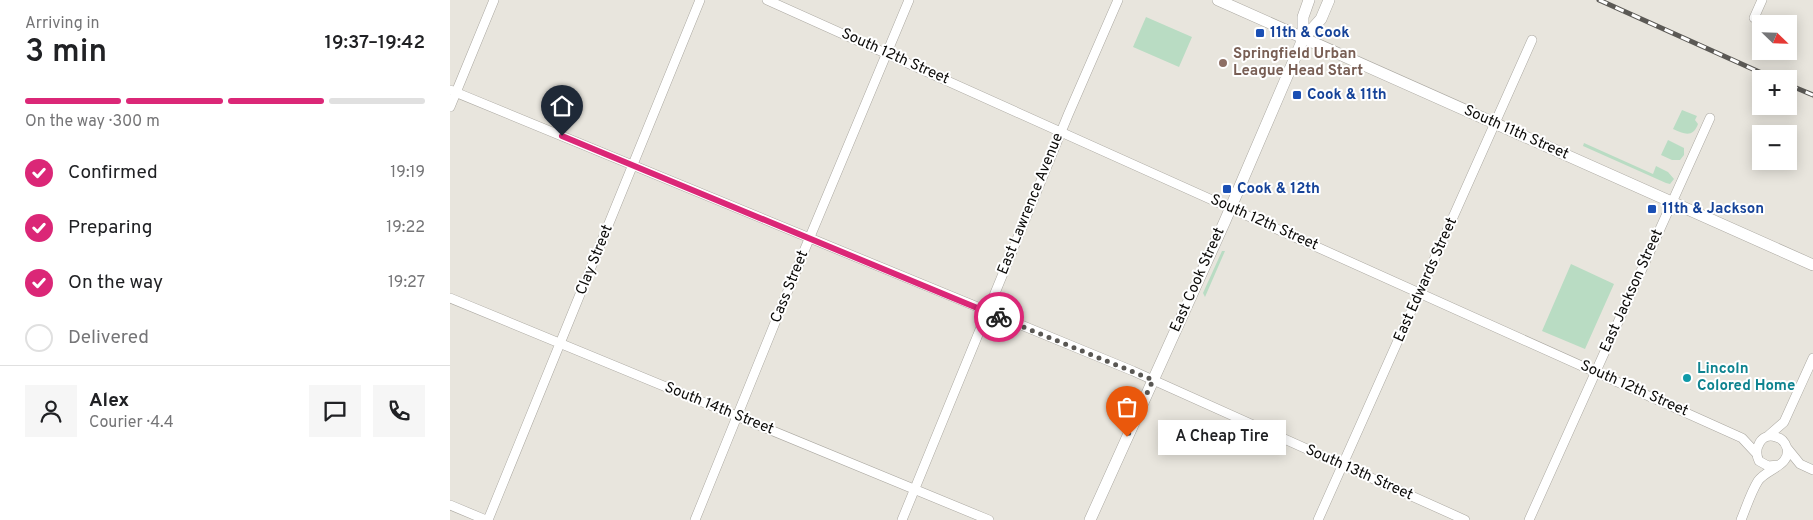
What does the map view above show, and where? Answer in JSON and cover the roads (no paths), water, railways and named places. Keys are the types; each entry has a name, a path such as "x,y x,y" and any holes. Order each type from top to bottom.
{"street":[{"path":"450,107 453,92 494,0"},
{"name":"Clay Street","path":"487,520 700,0"},
{"name":"South 12th Street","path":"767,0 1742,438 1757,454"},
{"name":"Cass Street","path":"695,520 809,238 909,0"},
{"name":"East Lawrence Avenue","path":"902,520 1061,132 1118,0"},
{"name":"South 11th Street","path":"1218,0 1813,266"},
{"name":"East Cook Street","path":"1303,39 1303,17 1309,0"},
{"name":"East Cook Street","path":"1090,520 1230,208 1303,39 1321,19 1329,0"},
{"path":"1755,15 1762,0"},
{"name":"East Edwards Street","path":"1318,520 1532,40"},
{"name":"South 13th Street","path":"453,92 1153,380 1465,520"},
{"name":"East Jackson Street","path":"1529,520 1710,118"},
{"name":"South 14th Street","path":"450,298 989,520"},
{"path":"1759,480 1757,445 1784,422 1813,358"},
{"path":"1740,520 1759,480 1786,457 1784,422"},
{"path":"1742,438 1778,437 1800,464"},
{"path":"1757,454 1760,461 1768,466 1800,464 1813,470"},
{"path":"450,505 487,520"}],"railway":[{"path":"1599,0 1755,70"},
{"path":"1797,88 1813,95"}],"place":[{"name":"11th & Cook","path":"1260,33"},
{"name":"Springfield Urban League Head Start","path":"1223,63"},
{"name":"Cook & 11th","path":"1297,95"},
{"name":"Cook & 12th","path":"1227,189"},
{"name":"11th & Jackson","path":"1652,209"},
{"name":"Lincoln Colored Home","path":"1687,378"},
{"name":"A Cheap Tire","path":"1127,437"}]}
